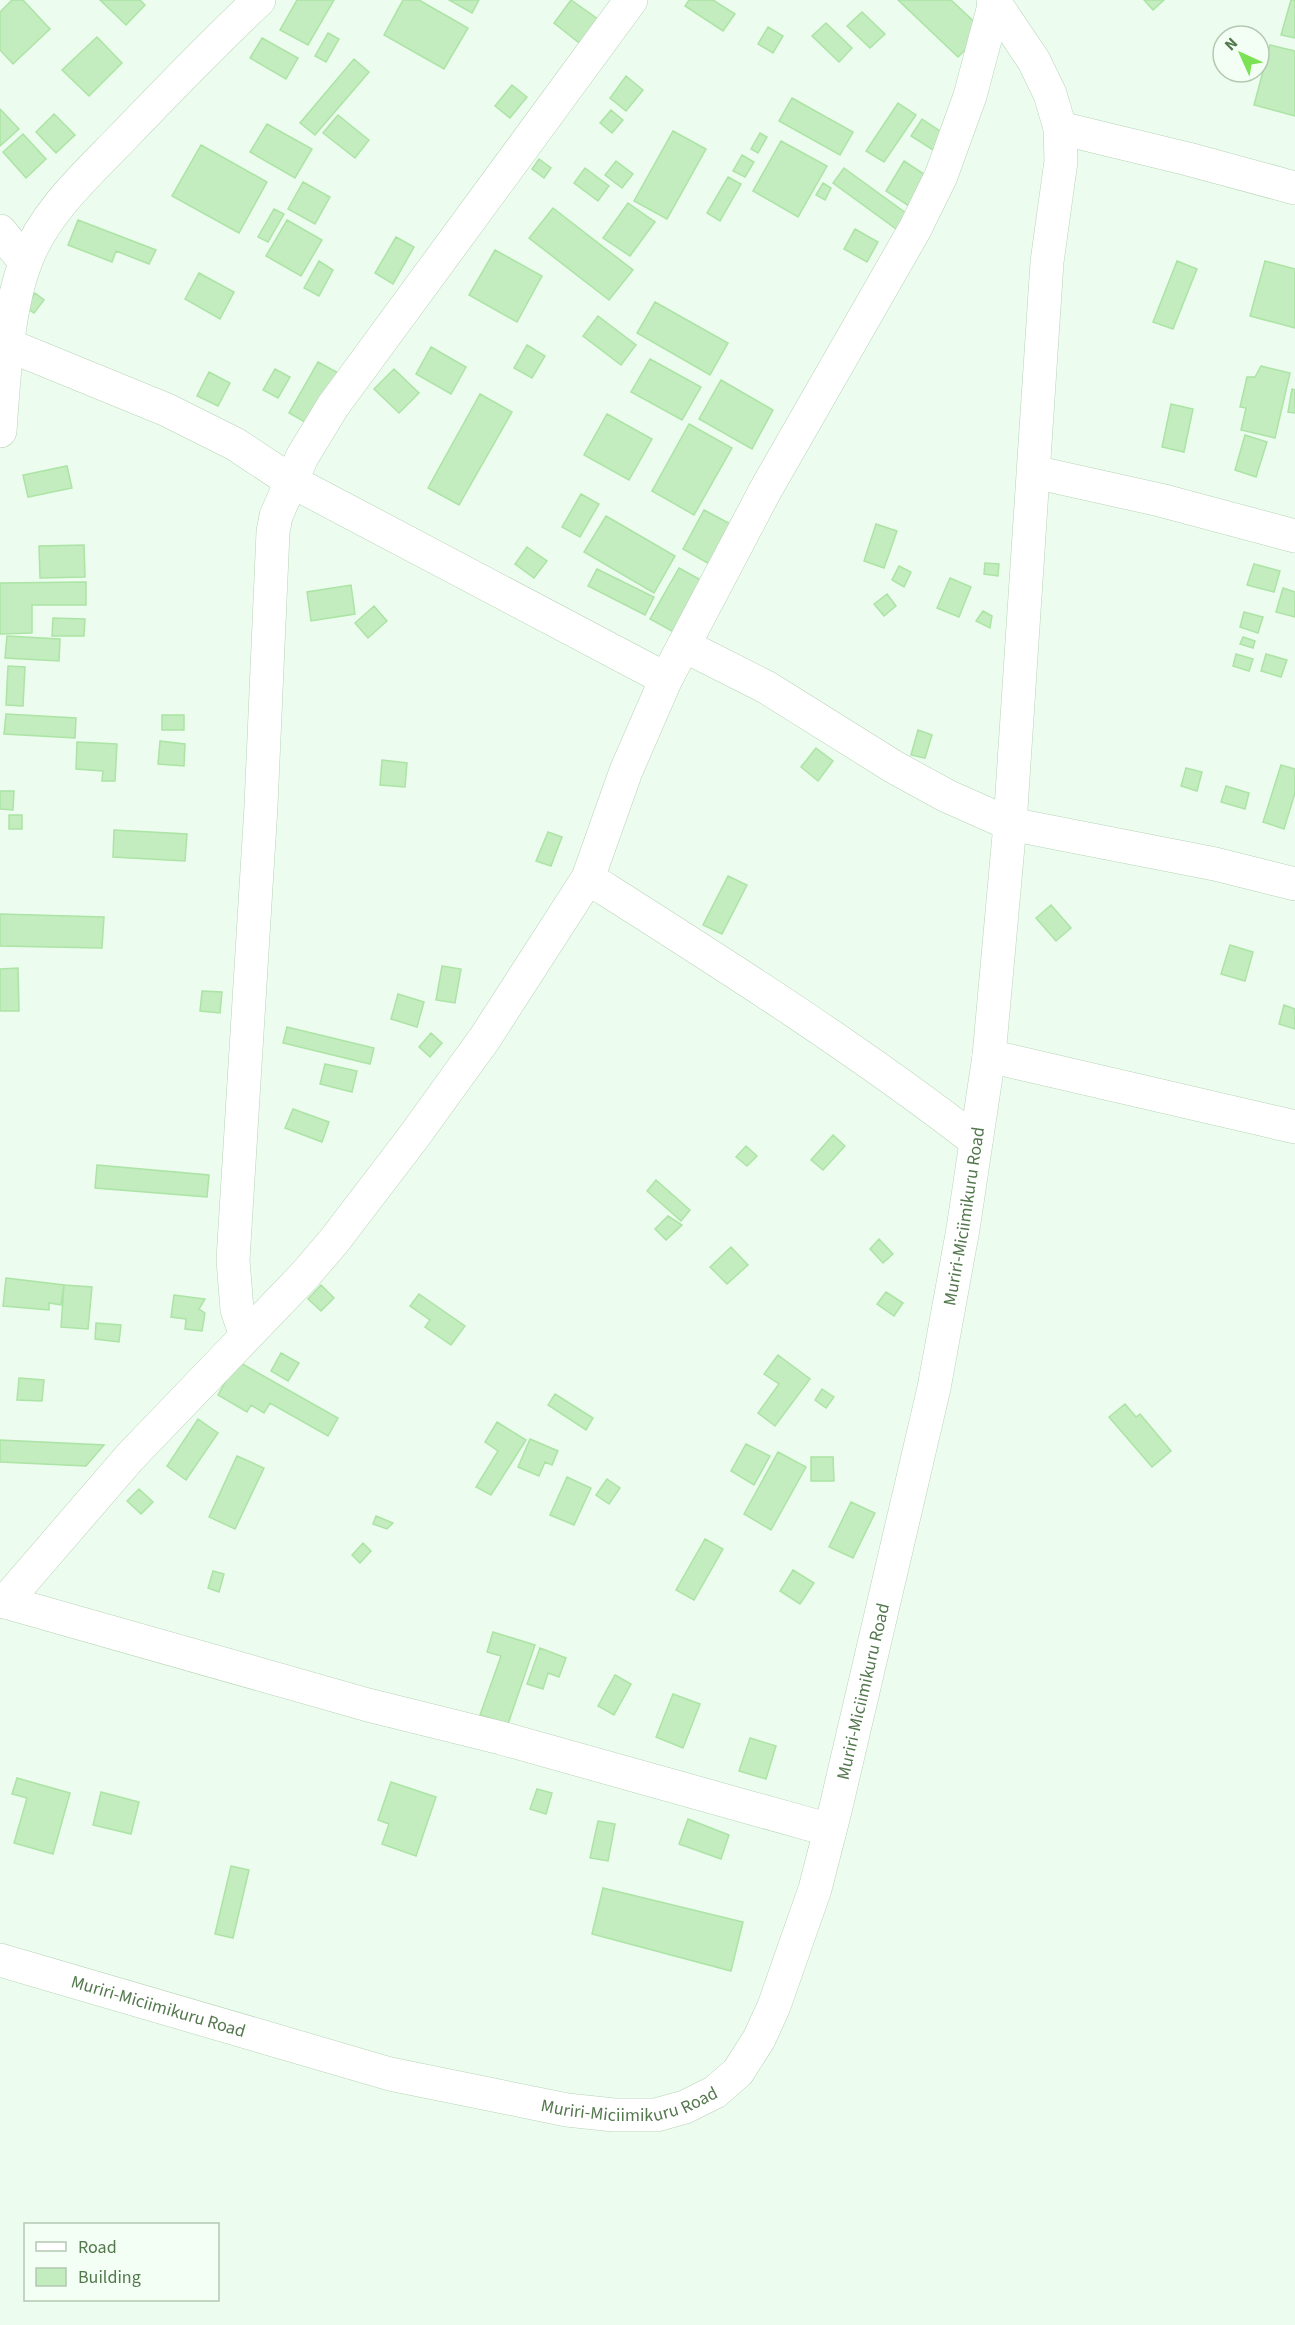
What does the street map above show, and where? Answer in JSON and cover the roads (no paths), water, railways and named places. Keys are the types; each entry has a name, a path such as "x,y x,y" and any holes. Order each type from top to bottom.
{"street":[{"path":"0,431 8,345 16,300 25,262 36,239 80,182 208,49 259,0"},
{"path":"246,1335 237,1310 234,1260 260,818 271,558 276,516 314,435 345,389 631,0"},
{"path":"830,1830 501,1738 368,1705 3,1601 123,1466 304,1276 334,1241 485,1038 588,878 626,771 666,679 766,489 915,229 941,176 970,96 994,1"},
{"name":"Muriri-Miciimikuru Road","path":"0,1960 390,2074 567,2110 614,2115 656,2115 686,2107 715,2092 738,2072 759,2039 774,2006 815,1889 934,1388 963,1229 988,1056 1010,824 1047,262 1061,161 1060,128 1050,94 1034,62 994,1"},
{"path":"1060,128 1295,188"},
{"path":"0,231 25,262"},
{"path":"8,345 167,410 235,444 291,481 666,679"},
{"path":"1034,472 1160,500 1295,536"},
{"path":"685,646 766,687 894,767 947,796 1010,824 1204,862 1295,884"},
{"path":"588,878 695,945 852,1049 976,1141"},
{"path":"988,1056 1295,1127"}]}
